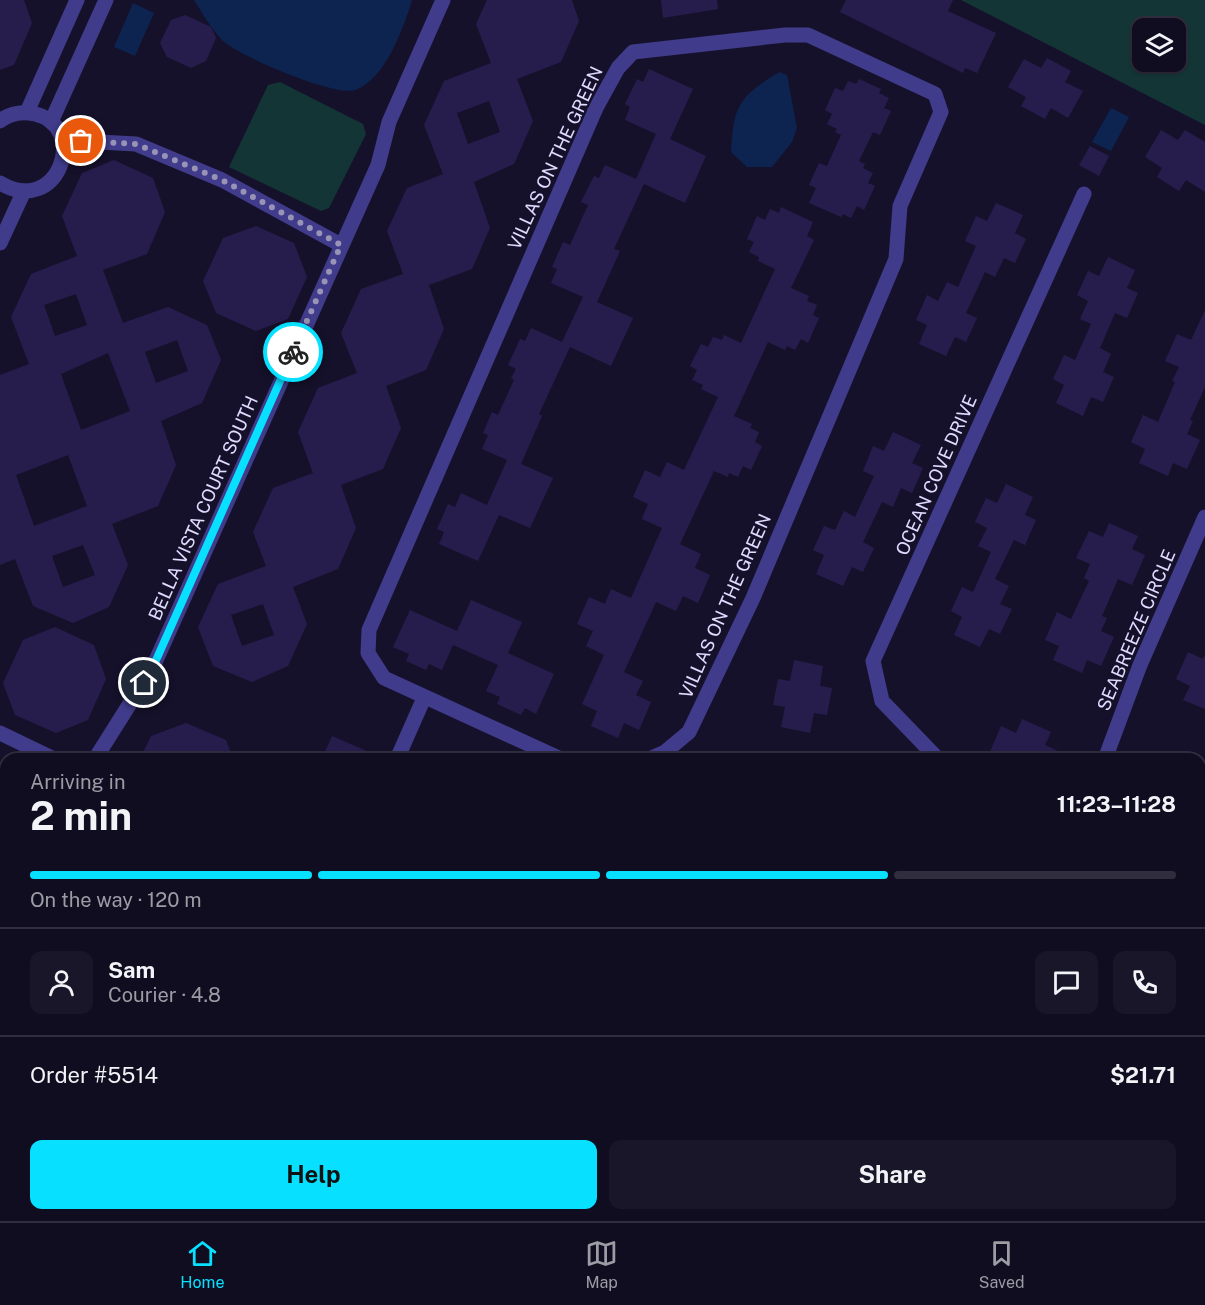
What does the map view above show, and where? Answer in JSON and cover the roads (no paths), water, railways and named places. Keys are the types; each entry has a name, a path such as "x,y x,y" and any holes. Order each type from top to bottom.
{"street":[{"path":"51,122 106,0"},
{"name":"BELLA VISTA COURT SOUTH","path":"99,753 153,667 378,165 389,122 443,0"},
{"path":"0,121 22,113 76,3 99,17"},
{"name":"VILLAS ON THE GREEN","path":"548,753 384,678 368,653 369,630 596,108 618,68 633,52 785,35 808,35 935,94 941,112 900,206 897,259 753,598 689,732 663,753"},
{"path":"0,114 40,115 51,122 62,140 64,152 62,165 56,176 36,190 10,189 0,183"},
{"path":"62,140 136,144 222,180 341,245"},
{"path":"0,243 24,191"},
{"name":"OCEAN COVE DRIVE","path":"932,753 882,701 873,662 1084,194"},
{"name":"SEABREEZE CIRCLE","path":"1107,753 1140,665 1205,517"},
{"path":"400,753 424,698"},
{"path":"0,734 41,753"}],"water":[{"path":"194,0 412,0 398,38 384,64 366,84 355,90 344,91 288,74 232,48 215,32"},
{"path":"133,3 154,13 135,56 114,47"},
{"path":"779,72 787,75 797,128 792,142 772,167 747,167 731,152 737,112 747,95"},
{"path":"1111,108 1129,117 1111,151 1092,142"}]}
